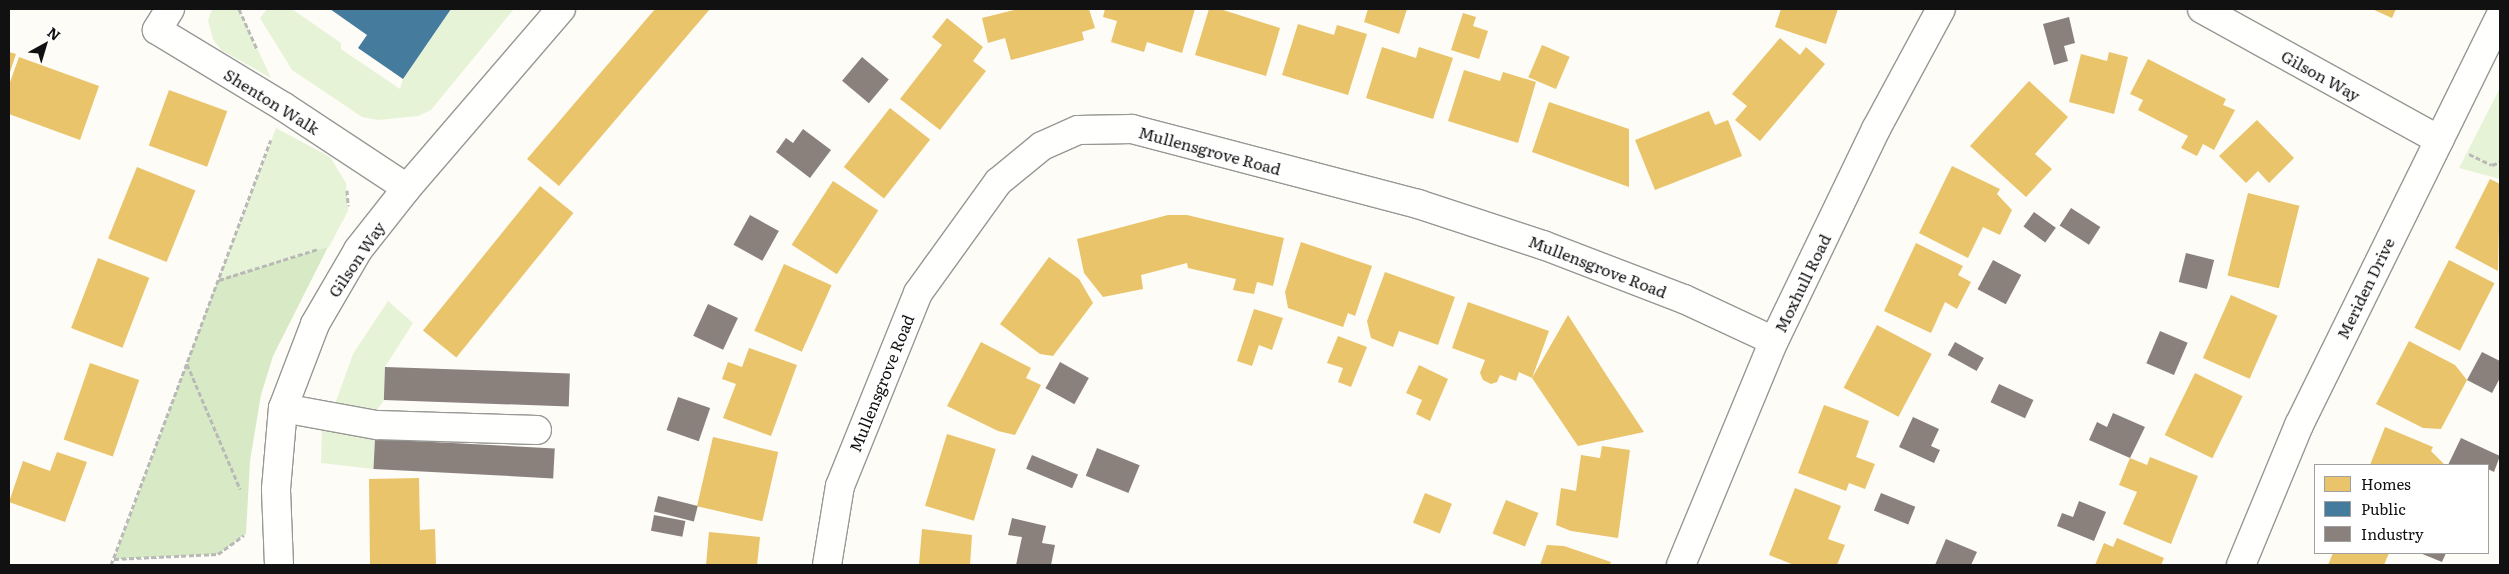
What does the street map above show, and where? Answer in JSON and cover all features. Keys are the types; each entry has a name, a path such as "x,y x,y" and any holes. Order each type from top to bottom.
{"street":[{"name":"Shenton Walk","path":"170,9 157,30 284,107 407,188"},
{"name":"Gilson Way","path":"279,565 276,489 283,408 315,324 358,250 407,188 561,9"},
{"name":"Moxhull Road","path":"1681,565 1774,341 1876,129 1942,9"},
{"name":"Gilson Way","path":"2202,9 2439,140"},
{"name":"Meriden Drive","path":"2241,565 2299,425 2500,16"},
{"name":"Mullensgrove Road","path":"827,565 840,486 918,293 998,182 1042,146 1078,130 1132,129 1418,204 1543,245 1684,299 1774,341"},
{"path":"283,408 376,425 537,430"}],"path":[{"path":"111,565 284,107"},
{"path":"218,280 320,249"},
{"path":"187,364 244,496"}],"green space":[{"path":"212,9 239,9 271,78 221,50 213,39 208,21"},
{"path":"267,9 292,9 341,43 341,49 400,89 403,79 451,9 514,9 431,110 418,116 378,120 362,117 292,70 260,18"},
{"path":"2500,88 2500,179 2459,168"},
{"path":"276,128 330,157 346,183 348,211 329,247 218,280"},
{"path":"328,247 273,356 261,395 250,461 246,534 218,554 114,559 218,280"},
{"path":"388,301 413,323 385,367 384,400 374,414 335,404 353,354"},
{"path":"322,425 371,434 375,439 373,469 321,463"}],"building: Homes":[{"path":"655,9 710,9 559,186 527,159"},
{"path":"1018,9 1089,9 1095,28 1082,32 1084,40 1011,60 1005,38 988,43 982,18"},
{"path":"1105,9 1195,9 1182,53 1147,42 1144,52 1111,42 1117,21 1103,17"},
{"path":"1209,9 1220,9 1280,28 1266,76 1195,55"},
{"path":"1368,9 1407,9 1399,34 1364,22"},
{"path":"1781,9 1838,9 1826,44 1775,27"},
{"path":"2372,9 2396,9 2392,18"},
{"path":"1463,13 1476,17 1473,26 1488,31 1479,59 1451,50"},
{"path":"947,18 983,47 973,61 986,71 940,130 900,99 942,45 932,37"},
{"path":"1298,24 1334,35 1337,25 1367,34 1348,95 1282,75"},
{"path":"1780,38 1800,55 1806,47 1825,64 1760,141 1735,120 1747,106 1732,94"},
{"path":"1542,45 1570,57 1556,89 1528,77"},
{"path":"1382,47 1416,58 1419,47 1453,58 1433,119 1366,98"},
{"path":"9,52 16,54 9,75"},
{"path":"2109,52 2128,57 2114,114 2069,102 2081,54 2107,61"},
{"path":"19,57 99,86 80,140 9,114 9,85"},
{"path":"2148,59 2226,99 2223,105 2235,110 2214,150 2203,144 2197,156 2181,148 2188,136 2138,110 2143,100 2130,94"},
{"path":"1464,70 1500,81 1503,72 1536,82 1518,143 1448,121"},
{"path":"2029,81 2068,117 2035,154 2052,169 2026,197 1970,146"},
{"path":"169,90 227,111 207,167 149,145"},
{"path":"1549,102 1629,129 1629,187 1532,152"},
{"path":"890,108 930,139 884,198 844,167"},
{"path":"1709,111 1715,125 1728,120 1742,156 1655,190 1635,140"},
{"path":"2257,120 2294,158 2269,183 2258,171 2246,183 2219,156"},
{"path":"1952,166 2000,189 1997,194 2012,210 2000,235 1983,227 1968,258 1919,233"},
{"path":"137,167 195,191 167,262 108,238"},
{"path":"2490,179 2500,184 2498,271 2455,248"},
{"path":"833,181 878,210 837,274 792,245"},
{"path":"540,186 573,213 456,358 423,331"},
{"path":"2248,193 2299,206 2279,288 2227,275"},
{"path":"1168,215 1187,215 1284,238 1273,286 1257,282 1254,294 1233,290 1236,279 1188,268 1187,263 1141,275 1143,289 1103,297 1084,273 1077,239"},
{"path":"1301,242 1372,266 1355,316 1348,313 1343,327 1288,308 1285,292"},
{"path":"1916,243 1963,266 1958,275 1971,282 1957,309 1945,302 1931,333 1884,311"},
{"path":"1049,257 1079,279 1093,303 1053,356 1040,354 1000,324"},
{"path":"98,258 149,278 122,348 71,328"},
{"path":"2449,260 2494,283 2460,351 2414,328"},
{"path":"784,264 832,285 802,352 754,331"},
{"path":"1385,272 1455,297 1438,345 1399,331 1393,347 1371,338 1367,321"},
{"path":"2231,295 2278,316 2250,379 2203,358"},
{"path":"1468,302 1549,331 1532,378 1519,372 1516,381 1500,375 1497,382 1491,384 1483,380 1480,373 1485,360 1452,348"},
{"path":"1254,309 1283,318 1272,350 1259,345 1252,366 1237,361"},
{"path":"1568,315 1644,432 1578,446 1532,378"},
{"path":"1877,325 1932,354 1898,417 1844,388"},
{"path":"1338,336 1367,347 1351,387 1338,382 1343,368 1327,363"},
{"path":"2409,341 2455,365 2467,380 2441,429 2423,428 2376,404"},
{"path":"981,342 1031,368 1026,378 1041,385 1015,435 998,431 947,406"},
{"path":"749,348 797,365 771,436 723,418 736,384 722,379 728,362 742,367"},
{"path":"90,363 139,380 113,457 64,440"},
{"path":"1419,365 1448,379 1430,421 1416,414 1422,400 1406,393"},
{"path":"2195,373 2243,396 2212,458 2165,435"},
{"path":"1824,405 1869,421 1856,457 1875,464 1865,489 1849,483 1846,491 1798,473"},
{"path":"2385,427 2433,447 2431,451 2444,464 2370,464"},
{"path":"947,434 996,449 974,521 925,506"},
{"path":"713,437 778,452 762,521 697,506"},
{"path":"1602,446 1630,450 1618,538 1571,531 1556,525 1561,488 1576,491 1581,455 1600,458"},
{"path":"57,452 87,462 65,522 9,502 23,461 50,471"},
{"path":"2150,457 2198,476 2171,544 2123,524 2137,492 2119,485 2130,458 2147,465"},
{"path":"419,478 420,530 435,529 436,565 370,565 369,479"},
{"path":"1795,488 1841,506 1828,539 1845,545 1837,565 1794,565 1769,555"},
{"path":"1425,493 1452,504 1440,534 1413,523"},
{"path":"1506,500 1538,513 1525,546 1493,533"},
{"path":"922,529 972,535 970,565 919,565"},
{"path":"709,532 760,537 757,565 706,565"},
{"path":"2117,538 2164,558 2161,565 2095,565 2104,543 2113,547"},
{"path":"1547,545 1564,546 1611,562 1610,565 1540,565"},
{"path":"2333,554 2389,554 2384,565 2328,565"}],"building: Public":[{"path":"330,9 451,9 403,79 358,48 367,35"}],"building: Industry":[{"path":"2069,17 2075,43 2064,46 2068,61 2054,65 2043,24"},
{"path":"862,57 889,79 869,103 842,81"},
{"path":"803,129 831,150 810,178 776,152 786,138 793,143"},
{"path":"2071,208 2100,227 2089,245 2060,226"},
{"path":"2034,212 2056,228 2045,242 2023,227"},
{"path":"750,215 779,231 762,261 734,245"},
{"path":"2186,253 2214,260 2207,289 2179,282"},
{"path":"1993,260 2021,275 2006,304 1978,289"},
{"path":"708,304 738,318 723,350 693,336"},
{"path":"2160,331 2188,343 2174,375 2146,363"},
{"path":"1955,342 1984,358 1977,371 1948,355"},
{"path":"2482,352 2500,361 2500,378 2492,393 2467,380"},
{"path":"1060,362 1089,378 1074,404 1045,388"},
{"path":"385,367 570,373 569,406 384,400"},
{"path":"1999,384 2033,400 2025,418 1991,402"},
{"path":"678,397 710,408 699,441 667,430"},
{"path":"2113,413 2145,427 2130,458 2089,440 2097,422 2107,427"},
{"path":"1913,417 1939,429 1931,446 1940,450 1934,463 1899,447"},
{"path":"2461,438 2500,456 2494,472 2489,470 2489,464 2448,464"},
{"path":"375,439 555,448 553,478 373,469"},
{"path":"1097,448 1140,465 1128,493 1086,476"},
{"path":"1032,455 1078,475 1072,488 1026,469"},
{"path":"1881,493 1915,507 1908,524 1874,511"},
{"path":"658,496 698,506 694,521 654,512"},
{"path":"2079,501 2106,512 2094,541 2057,526 2062,513 2073,517"},
{"path":"654,515 685,521 682,537 651,531"},
{"path":"1012,518 1046,526 1042,543 1055,545 1051,565 1016,565 1022,537 1008,535"},
{"path":"1946,539 1977,552 1971,565 1935,565"},
{"path":"2422,554 2446,554 2442,562"}]}
